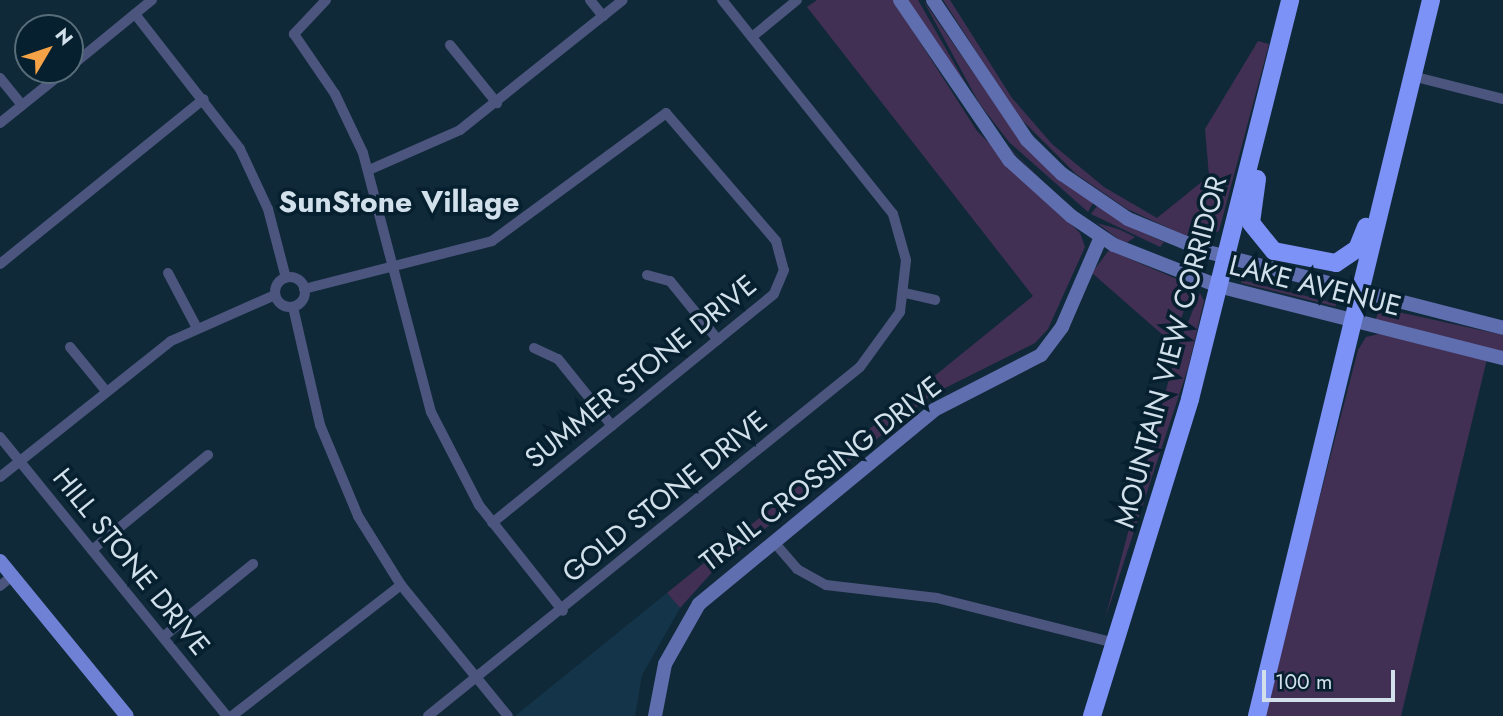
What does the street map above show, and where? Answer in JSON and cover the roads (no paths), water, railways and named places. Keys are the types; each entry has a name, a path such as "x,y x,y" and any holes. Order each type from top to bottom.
{"highway":[{"name":"MOUNTAIN VIEW CORRIDOR","path":"1092,716 1227,257 1290,0"},
{"path":"1274,65 1253,230 1274,251 1324,264 1342,261 1363,237 1429,0"},
{"path":"1257,716 1429,0"}],"main road":[{"path":"0,561 127,716"}],"street":[{"path":"84,55 152,0"},
{"path":"326,0 294,34 339,100 369,170 392,270 431,412 492,523 563,611"},
{"path":"590,0 603,16"},
{"path":"369,170 443,141 497,103 623,0"},
{"name":"GOLD STONE DRIVE","path":"428,716 563,611 869,359 891,331 905,293 905,248 893,214 722,0"},
{"path":"752,37 797,0"},
{"name":"LAKE AVENUE","path":"900,0 1004,154 1101,237 1218,286 1503,358"},
{"name":"LAKE AVENUE","path":"933,0 1007,115 1062,174 1143,227 1227,257 1503,328"},
{"path":"135,14 204,99 254,176 286,278 304,289 392,270"},
{"path":"450,45 497,103"},
{"path":"1412,76 1503,99"},
{"path":"0,78 22,106"},
{"path":"0,123 49,84"},
{"path":"0,264 204,99"},
{"name":"SUMMER STONE DRIVE","path":"392,270 466,252 505,235 666,113 783,257 774,294 492,523"},
{"name":"TRAIL CROSSING DRIVE","path":"655,716 665,664 689,620 720,584 942,404 1041,355 1062,327 1101,237"},
{"path":"168,272 196,326"},
{"path":"647,275 670,281 718,340"},
{"path":"0,477 106,391 196,326 275,295 286,278"},
{"path":"293,307 304,289"},
{"path":"905,293 935,300"},
{"path":"275,295 293,307 332,460 401,585 508,716"},
{"path":"70,347 106,391"},
{"path":"534,348 555,356 612,426"},
{"name":"HILL STONE DRIVE","path":"0,437 227,716"},
{"path":"92,550 208,455"},
{"path":"773,541 797,569 826,585 937,597 1115,643"},
{"path":"163,637 253,564"},
{"path":"0,586 12,576"},
{"path":"232,716 401,585"}],"district":[{"name":"SunStone Village","path":"399,202"}]}
